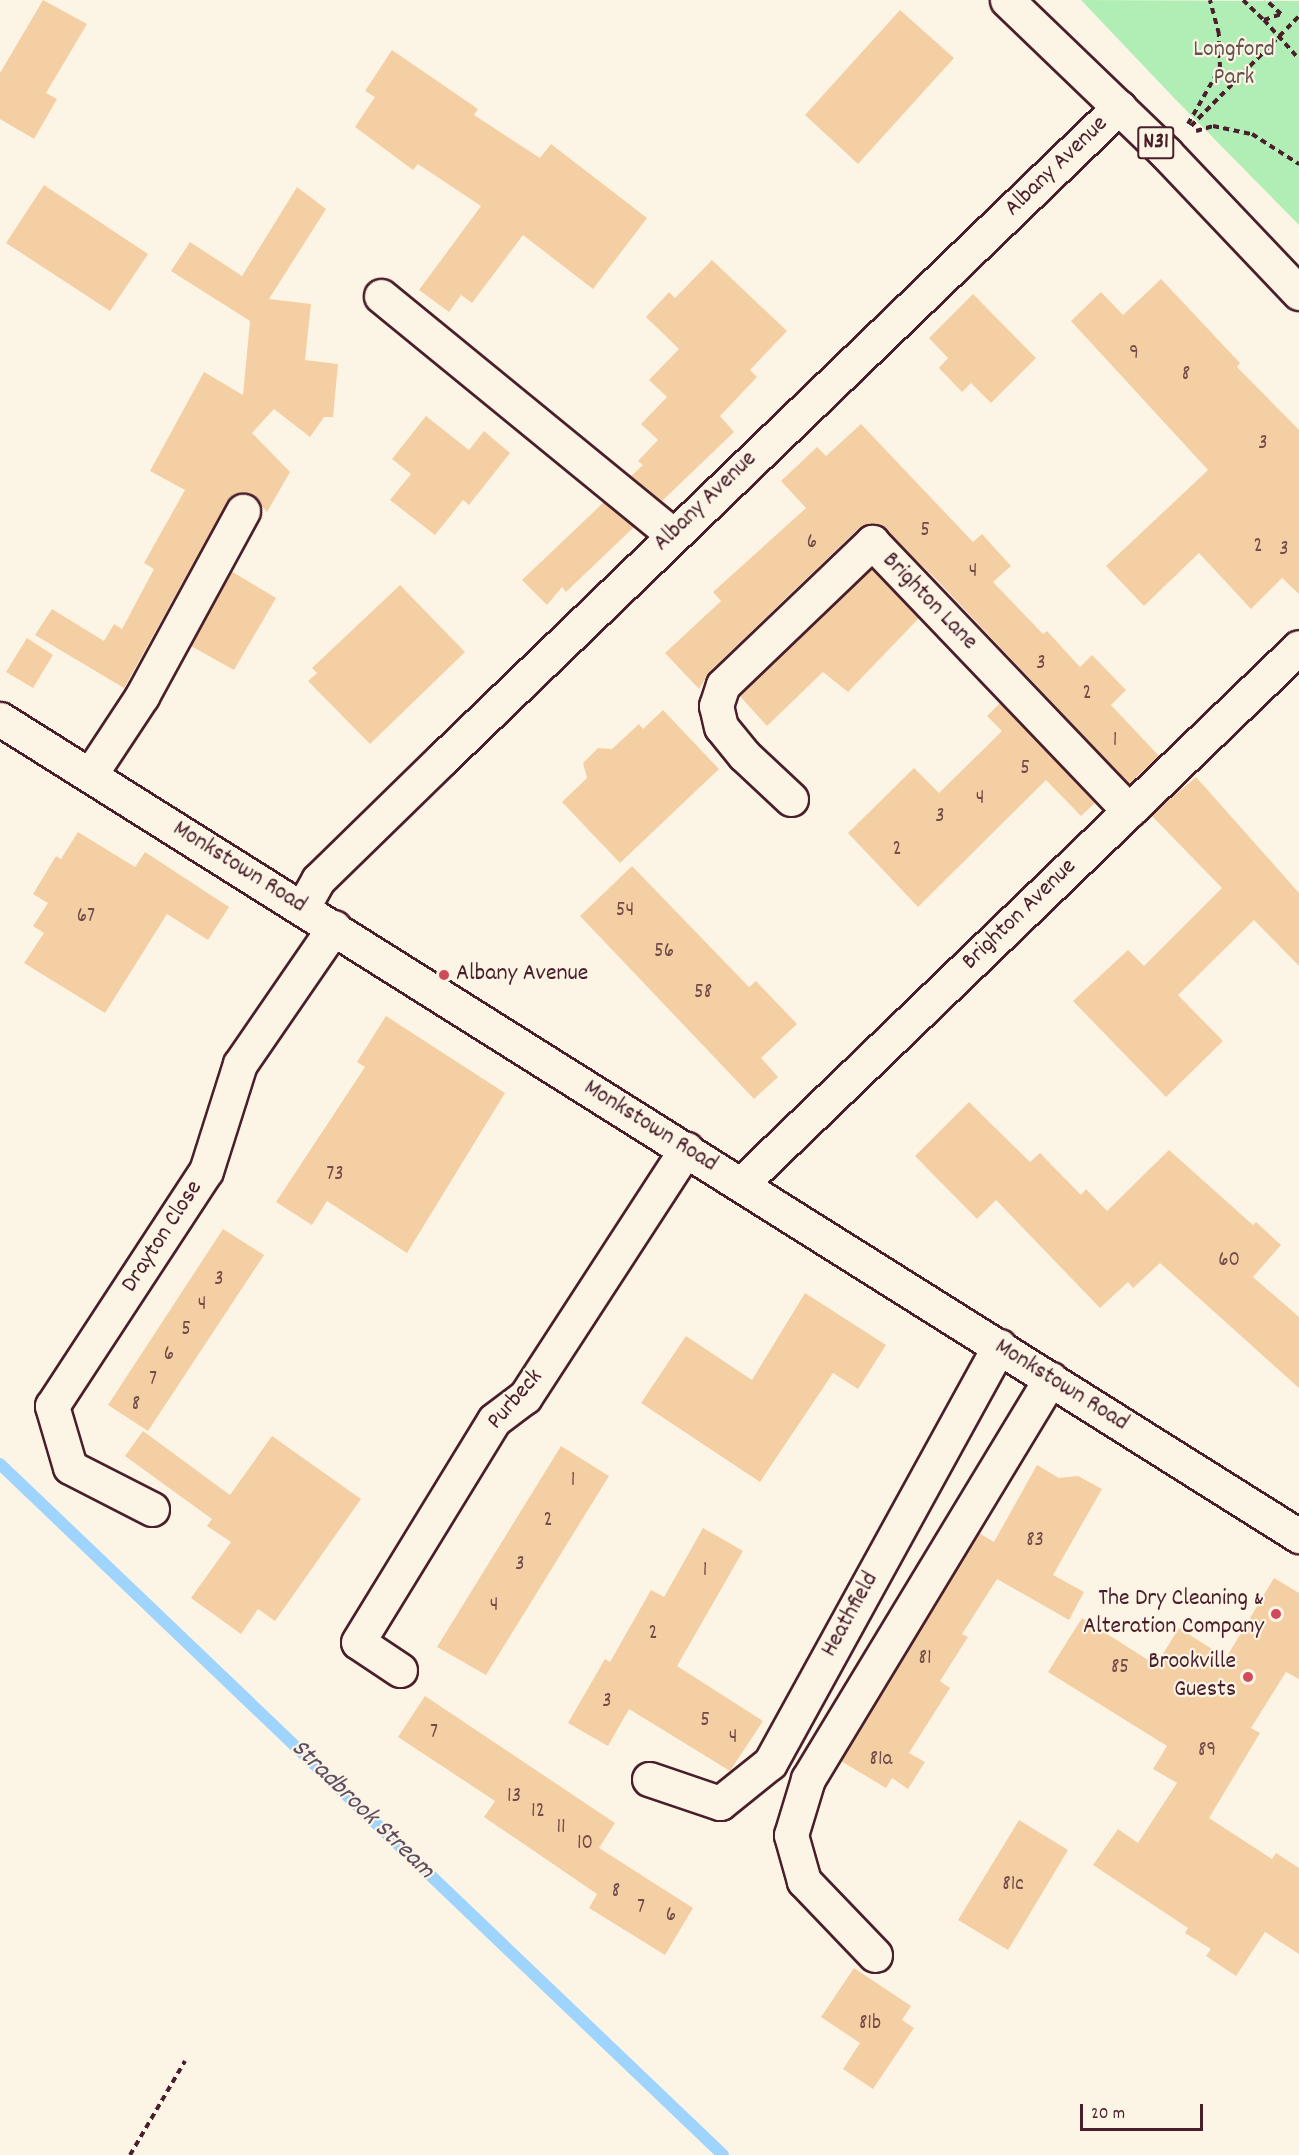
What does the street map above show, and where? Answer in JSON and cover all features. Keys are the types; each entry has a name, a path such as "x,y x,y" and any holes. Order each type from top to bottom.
{"main road":[{"name":"N31","path":"1007,0 1119,107 1299,293"},
{"name":"Albany Avenue","path":"303,907 318,880 672,534 1119,107"},
{"path":"381,296 672,534"},
{"path":"90,775 142,696 243,511"},
{"name":"Brighton Lane","path":"791,799 744,755 722,727 716,706 723,685 872,542 1130,811"},
{"name":"Brighton Avenue","path":"741,1184 1299,647"},
{"name":"Monkstown Road","path":"0,719 303,907 1299,1536"},
{"name":"Drayton Close","path":"152,1509 70,1467 52,1406 206,1171 240,1064 334,927"},
{"name":"Purbeck","path":"400,1670 358,1642 494,1420 525,1397 686,1149"},
{"name":"Heathfield","path":"649,1779 720,1803 770,1763 999,1346"},
{"path":"875,1955 804,1881 791,1835 808,1779 1050,1379"}],"path":[{"path":"1183,135 1220,68 1219,34 1210,0"},
{"path":"1243,0 1299,59"},
{"path":"1264,20 1281,14 1266,0"},
{"path":"1212,104 1299,16"},
{"path":"1193,132 1213,126 1252,134 1299,164"},
{"path":"130,2155 185,2061"}],"green space":[{"name":"Longford Park","path":"1081,0 1299,1 1299,225 1176,100"}],"building":[{"path":"43,0 87,24 46,93 57,99 34,139 0,119 0,73"},
{"path":"900,10 954,58 858,164 805,115"},
{"path":"392,50 478,109 474,115 540,158 551,144 647,218 593,289 523,235 472,303 461,295 449,312 419,290 481,206 418,164 413,170 355,127 375,97 365,91"},
{"path":"44,185 148,254 110,311 6,243"},
{"path":"297,187 326,209 269,299 311,304 305,360 338,364 333,417 324,417 310,437 274,409 252,433 290,472 267,512 251,494 242,492 227,502 124,688 35,635 52,609 104,641 114,624 122,629 154,569 144,563 185,490 150,471 204,372 243,395 250,321 171,271 190,242 242,276"},
{"path":"712,260 787,331 750,370 757,377 720,416 734,432 662,501 631,476 643,465 638,461 658,440 641,424 667,397 649,380 679,349 646,317 669,292 675,298"},
{"path":"1161,279 1240,363 1237,367 1299,430 1299,594 1282,578 1251,609 1199,553 1144,606 1106,566 1208,470 1071,321 1101,292 1123,315"},
{"path":"973,294 1036,358 991,403 971,383 962,392 939,368 948,358 929,338"},
{"path":"426,416 469,450 484,431 510,453 469,505 463,500 435,535 390,500 411,474 392,459"},
{"path":"861,424 973,542 982,534 1011,566 993,582 1043,634 1047,631 1080,667 1092,655 1126,690 1111,705 1159,756 1129,784 935,578 877,524 859,528 710,671 699,689 665,653 721,601 713,592 806,508 781,481 817,447 826,456"},
{"path":"604,502 634,527 566,592 562,587 547,605 522,580"},
{"path":"871,569 919,618 848,692 823,672 767,726 739,695"},
{"path":"231,571 276,598 234,670 191,646"},
{"path":"400,585 465,652 370,744 308,681 317,673 312,668"},
{"path":"27,638 53,655 33,688 6,672"},
{"path":"1000,703 1095,803 1081,816 1046,780 918,907 848,833 914,768 939,793 1002,731 987,716"},
{"path":"663,710 719,769 620,863 562,802 587,778 583,763 598,748 612,749 639,724 643,729"},
{"path":"1196,777 1299,893 1299,966 1254,920 1178,995 1223,1041 1166,1097 1073,1001 1128,950 1144,966 1222,888 1151,815"},
{"path":"78,832 135,867 145,852 229,907 208,940 167,914 105,1013 24,963 44,933 33,926 48,903 33,894 56,856 61,859"},
{"path":"632,866 749,987 756,981 797,1024 761,1058 778,1077 754,1099 580,916"},
{"path":"386,1016 505,1093 407,1253 327,1201 312,1225 276,1202 365,1067 357,1062"},
{"path":"969,1102 1030,1162 1040,1153 1081,1195 1086,1189 1107,1211 1169,1150 1253,1225 1256,1222 1281,1245 1253,1277 1299,1317 1299,1388 1160,1263 1133,1288 1128,1282 1100,1308 996,1200 977,1219 915,1156"},
{"path":"223,1229 264,1255 148,1431 108,1405"},
{"path":"805,1293 886,1345 858,1389 833,1373 760,1482 641,1403 686,1336 752,1380"},
{"path":"143,1431 230,1495 272,1436 361,1499 275,1621 258,1609 241,1634 191,1598 231,1542 207,1526 212,1519 125,1456"},
{"path":"561,1446 609,1476 486,1675 437,1647"},
{"path":"1037,1465 1059,1478 1078,1476 1102,1489 1053,1575 1084,1592 1069,1620 997,1579 962,1634 968,1637 940,1681 950,1688 909,1753 925,1762 908,1789 892,1778 886,1788 841,1761 979,1533 994,1542"},
{"path":"703,1528 743,1551 677,1666 763,1721 730,1771 629,1709 608,1746 568,1723 605,1659 610,1662 651,1590 664,1597"},
{"path":"1274,1578 1299,1593 1299,1679 1286,1672 1251,1728 1260,1733 1209,1818 1272,1859 1276,1853 1299,1868 1299,1954 1265,1932 1236,1976 1206,1956 1211,1949 1185,1933 1188,1928 1093,1865 1118,1829 1138,1843 1177,1783 1153,1769 1167,1746 1048,1672 1082,1618 1156,1665 1179,1628 1226,1658"},
{"path":"425,1696 615,1823 599,1848 693,1908 665,1955 589,1908 597,1894 484,1817 495,1801 398,1737"},
{"path":"1019,1820 1068,1850 1008,1950 958,1920"},
{"path":"854,1968 911,2006 902,2020 914,2028 873,2089 843,2069 860,2043 821,2017"}],"waterway":[{"name":"Stradbrook Stream","path":"0,1464 723,2155"}],"place":[{"name":"Albany Avenue","path":"444,975"},
{"name":"The Dry Cleaning & Alteration Company","path":"1276,1614"},
{"name":"Brookville Guests","path":"1248,1677"}]}
